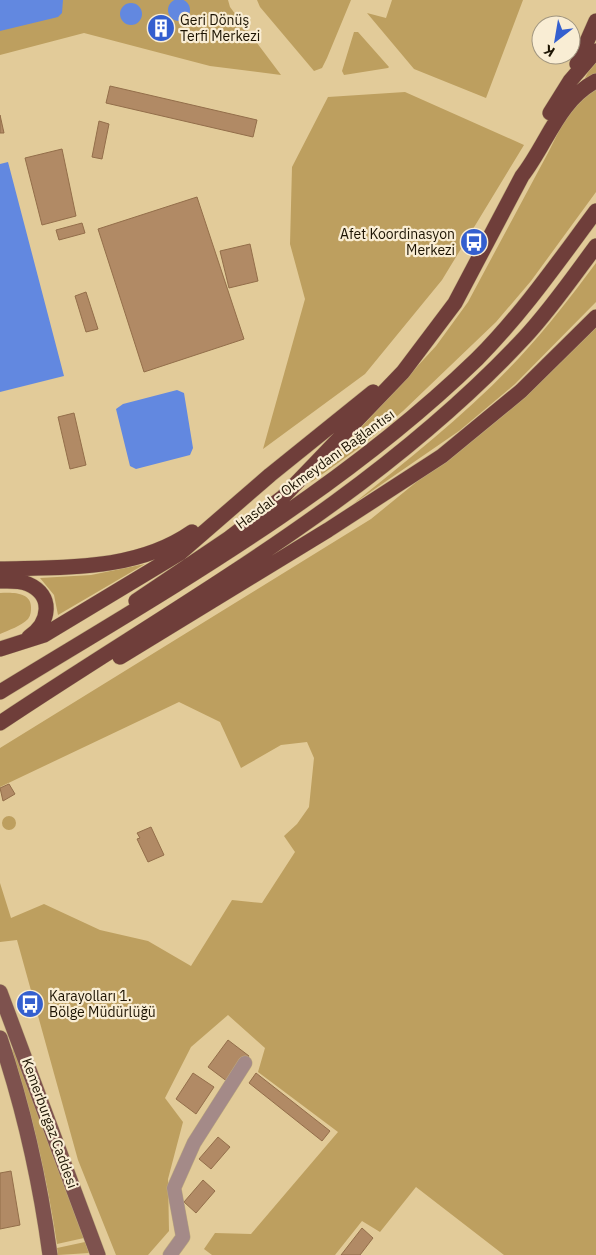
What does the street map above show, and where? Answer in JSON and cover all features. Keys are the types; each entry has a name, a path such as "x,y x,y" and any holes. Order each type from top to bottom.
{"highway":[{"path":"522,176 526,159 533,143 570,81 596,22"},
{"path":"570,81 596,51"},
{"path":"107,628 145,593 228,539 288,492 403,372 430,338 468,280 522,176 533,162 564,108 574,96 596,81"},
{"name":"Hasdal - Okmeydanı Bağlantısı","path":"0,692 208,565 297,506 415,414 500,334 596,211"},
{"path":"0,723 251,561 388,463 456,406 506,357 531,330 596,246"},
{"path":"85,667 106,663 123,656 405,481 466,437 514,397 596,316"},
{"path":"0,649 44,635 180,552 237,503 368,397 430,338"},
{"path":"0,569 79,567 124,561 175,543 237,503"},
{"path":"0,581 28,584 40,592 46,603 46,616 42,625 21,642"}],"main road":[{"name":"Kemerburgaz Caddesi","path":"0,992 98,1255"},
{"name":"Kemerburgaz Caddesi","path":"0,1038 16,1086 32,1149 50,1255"}],"street":[{"path":"170,1255 183,1237 174,1188 194,1143 245,1063"}],"shaded area":[{"path":"0,0 228,0 230,7 281,75 210,66 84,33 0,55"},
{"path":"257,0 351,0 322,68 314,71 260,7"},
{"path":"392,0 523,0 486,98 414,69 367,13 386,18"},
{"path":"354,32 358,32 388,68 344,75 342,71"},
{"path":"596,63 596,192 531,281 496,322 403,411 359,448 310,483 436,346 468,302 549,151 588,72"},
{"path":"405,92 524,145 442,280 365,374 263,449 305,299 290,244 292,167 328,97"},
{"path":"596,263 596,302 515,384 459,431 353,504 439,434 500,378 539,335"},
{"path":"596,328 596,1255 504,1255 416,1187 380,1232 362,1221 335,1255 212,1255 204,1249 215,1233 251,1234 338,1132 258,1072 265,1048 228,1015 191,1047 165,1098 183,1122 168,1179 169,1231 148,1255 116,1255 78,1160 17,940 0,942 0,883 11,918 44,904 100,930 148,941 191,966 232,900 262,903 295,852 284,836 297,824 309,807 314,758 307,742 281,745 241,768 220,722 179,702 0,787 0,748 371,519 479,431"},
{"path":"145,564 58,615 54,595 40,578 91,575"},
{"path":"0,593 15,593 28,598 31,612 28,619 15,628 0,634"},
{"path":"9,816 14,818 16,823 14,828 9,830 4,828 2,823 4,818"},
{"path":"15,1048 84,1238 57,1244 38,1146 12,1050"},
{"path":"85,1242 89,1253 58,1255 57,1248"}],"water":[{"path":"179,-1 187,2 190,10 187,18 179,21 171,18 168,10 171,2"},
{"path":"0,0 63,0 62,13 58,17 0,31"},
{"path":"131,3 139,6 142,14 139,22 131,25 123,22 120,14 123,6"},
{"path":"8,162 64,376 0,392 0,164"},
{"path":"177,390 184,393 193,448 190,455 136,469 130,466 116,409 123,404"}],"building":[{"name":"Geri Dönüş Terfi Merkezi","path":"164,20 168,33 158,36 154,23"},
{"path":"110,86 257,120 253,137 106,103"},
{"path":"0,115 4,133 0,133"},
{"path":"99,121 109,124 102,159 92,157"},
{"path":"62,149 76,216 42,225 25,158"},
{"path":"197,197 244,339 144,372 98,229"},
{"path":"82,223 85,233 59,240 56,230"},
{"path":"250,244 258,281 229,288 220,251"},
{"path":"86,292 98,329 86,332 75,296"},
{"path":"74,413 86,465 70,469 58,417"},
{"path":"9,784 15,794 3,801 0,788"},
{"path":"151,827 164,855 148,862 137,839 140,838 137,833"},
{"path":"228,1040 249,1056 228,1082 208,1067"},
{"path":"193,1073 214,1087 196,1114 176,1099"},
{"path":"256,1073 330,1131 322,1141 249,1083"},
{"path":"218,1137 230,1147 211,1169 199,1159"},
{"path":"11,1171 20,1225 0,1229 0,1173"},
{"path":"203,1180 215,1191 196,1213 184,1202"},
{"path":"362,1228 373,1238 360,1255 341,1255"}],"place":[{"name":"Geri Dönüş Terfi Merkezi","path":"161,28"},
{"name":"Afet Koordinasyon Merkezi","path":"474,242"},
{"name":"Karayolları 1. Bölge Müdürlüğü","path":"30,1004"}]}
